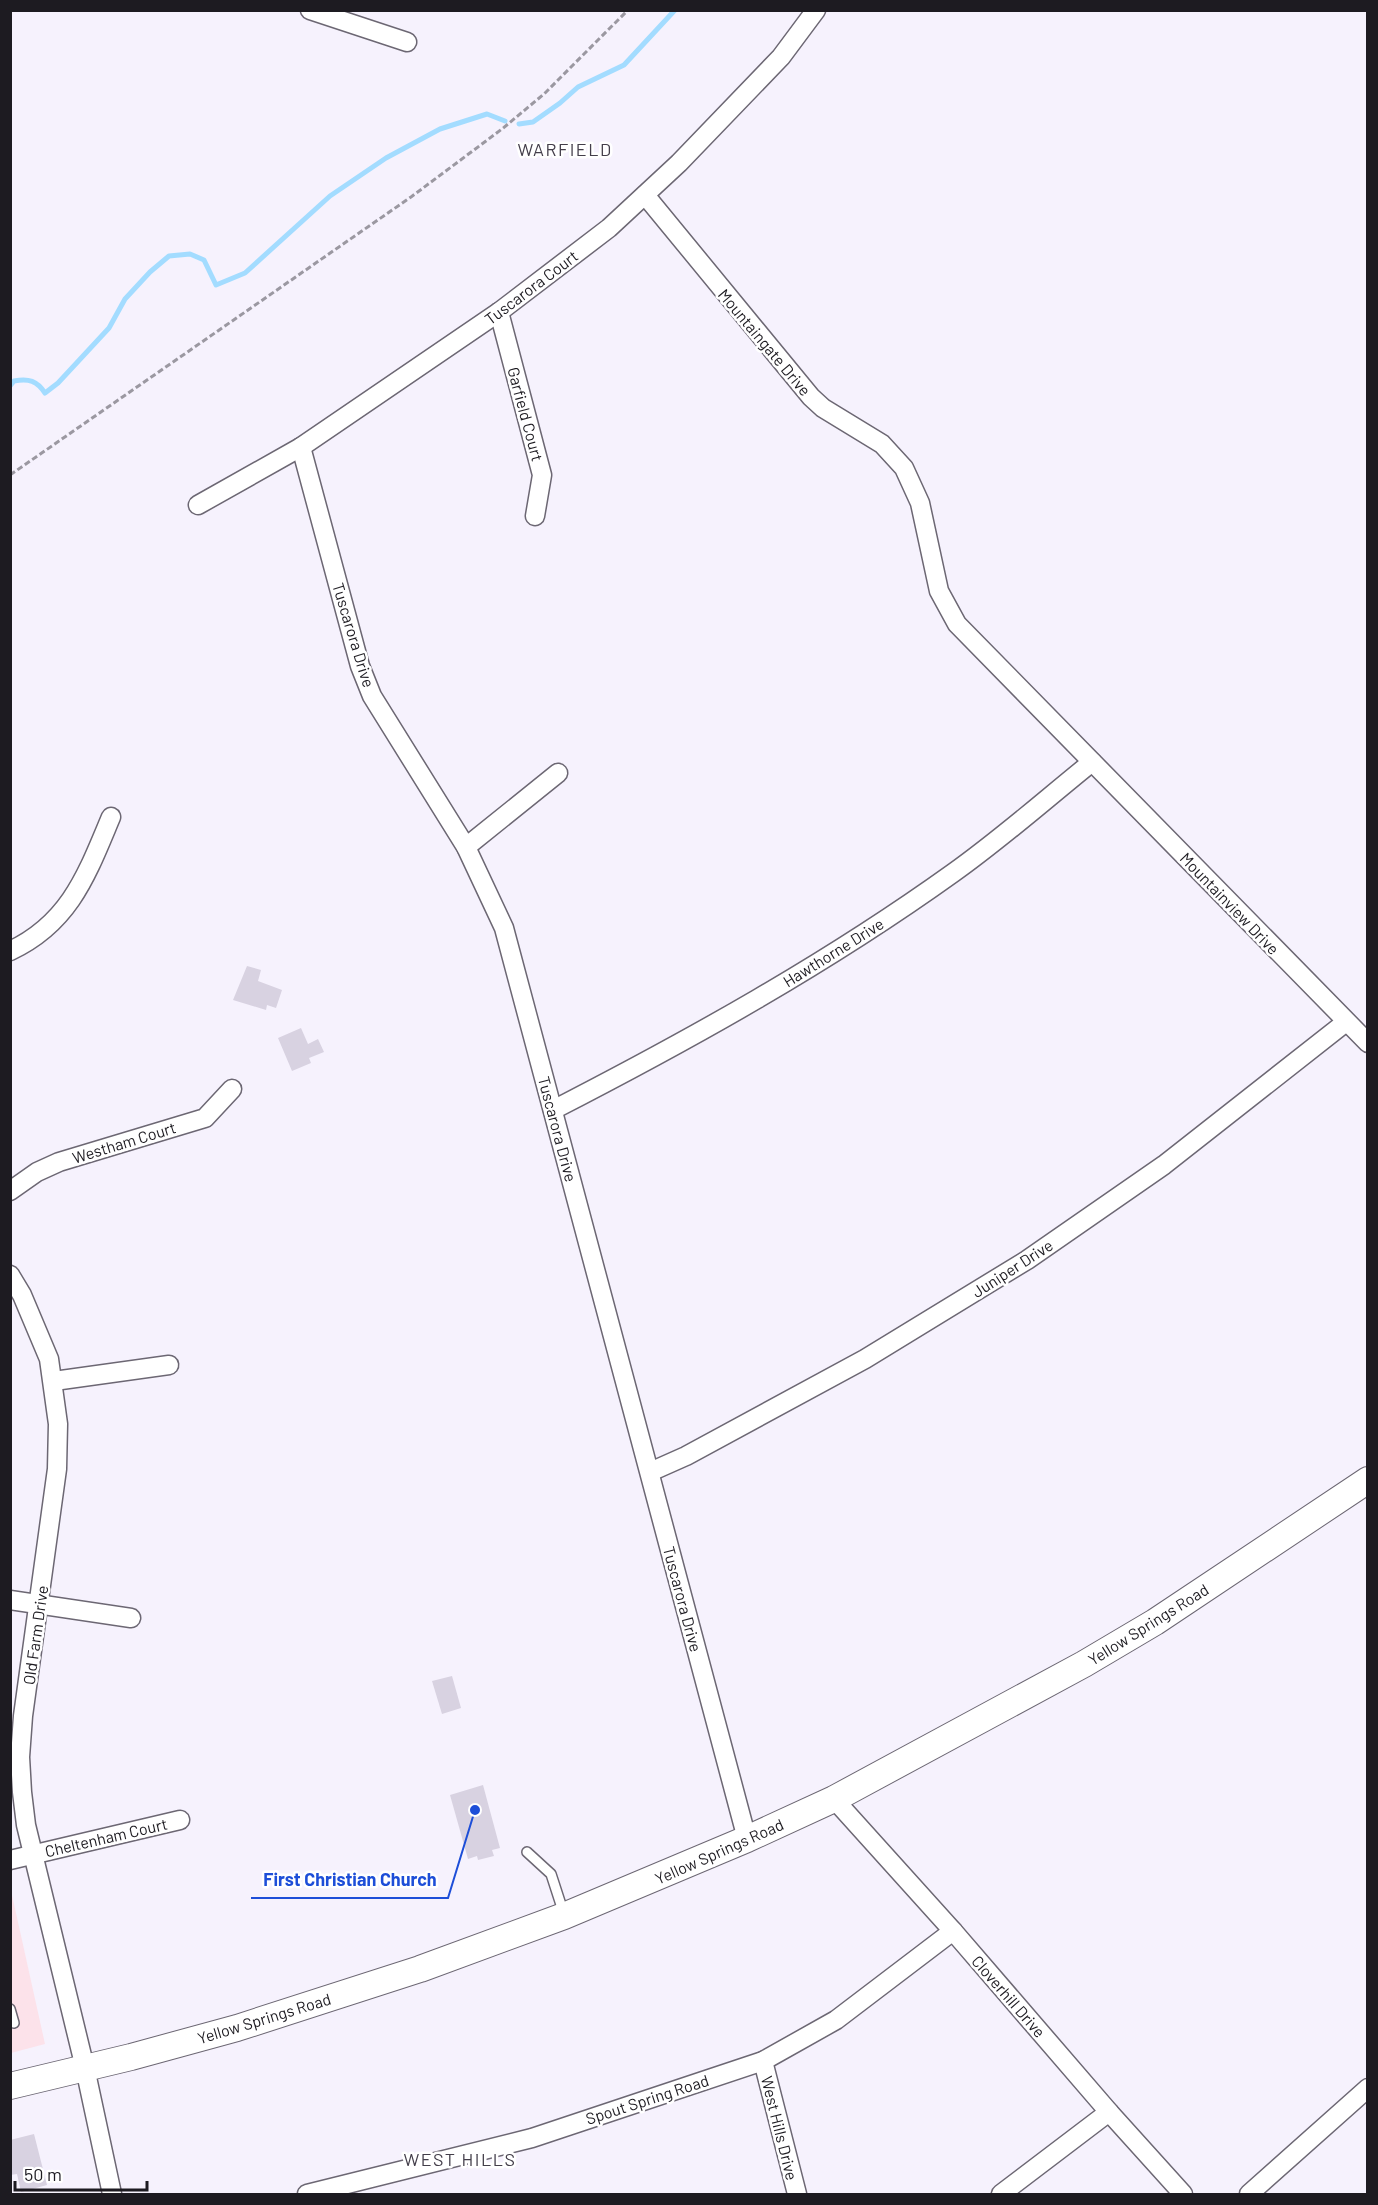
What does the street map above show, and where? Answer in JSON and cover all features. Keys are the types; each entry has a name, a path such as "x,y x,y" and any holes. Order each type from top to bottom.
{"main road":[{"name":"Yellow Springs Road","path":"10,2086 237,2028 420,1969 564,1916 747,1839 834,1799 1084,1664 1155,1622 1363,1486"}],"street":[{"path":"310,10 407,42"},
{"name":"Tuscarora Court","path":"198,505 301,447 499,312 609,228 679,163 781,57 806,14"},
{"name":"Mountaingate Drive","path":"645,195 811,397 823,408 882,444 904,468 920,503 939,591 957,624 1092,762"},
{"name":"Garfield Court","path":"499,312 542,475 535,516"},
{"name":"Tuscarora Drive","path":"301,447 360,666 372,696 466,847 504,928 747,1839"},
{"name":"Mountainview Drive","path":"1092,762 1368,1043"},
{"name":"Hawthorne Drive","path":"553,1110 673,1048 762,997 892,915 955,872 1092,762"},
{"path":"466,847 558,773"},
{"path":"10,951 47,929 63,912 89,871 111,817"},
{"name":"Juniper Drive","path":"650,1472 686,1456 865,1359 1027,1260 1164,1165 1346,1022"},
{"name":"Westham Court","path":"10,1191 37,1172 59,1162 206,1118 232,1089"},
{"name":"Old Farm Drive","path":"10,1275 22,1294 49,1359 54,1381 58,1424 57,1469 23,1716 20,1757 22,1792 32,1855 85,2068"},
{"path":"54,1381 169,1365"},
{"path":"10,1600 131,1618"},
{"name":"Cloverhill Drive","path":"834,1799 1183,2194"},
{"name":"Cheltenham Court","path":"10,1860 180,1820"},
{"name":"Spout Spring Road","path":"307,2194 532,2138 763,2061 837,2020 953,1931"},
{"name":"West Hills Drive","path":"763,2061 797,2194"},
{"path":"85,2068 112,2194"},
{"path":"1249,2194 1368,2088"},
{"path":"1001,2194 1109,2112"}],"lane":[{"path":"527,1852 551,1874 564,1916"},
{"path":"10,2009 14,2023"}],"path":[{"path":"10,475 411,197 493,136 544,94 628,10"}],"shaded area":[{"path":"10,1886 45,2044 11,2053 10,2053"}],"building":[{"path":"247,966 261,970 258,981 282,990 276,1008 267,1005 266,1010 233,1000"},
{"path":"301,1028 308,1044 318,1039 324,1052 309,1058 311,1063 292,1071 278,1038"},
{"path":"452,1676 461,1708 442,1714 432,1681"},
{"path":"483,1785 500,1848 492,1850 494,1856 478,1860 477,1856 468,1859 450,1795"},
{"path":"34,2134 47,2185 21,2192 17,2174 10,2175 10,2140"}],"waterway":[{"path":"519,124 533,122 578,87 624,65 675,10"},
{"path":"10,386 14,381 28,380 36,383 45,393 58,383 109,328 125,299 150,272 169,256 190,254 204,260 216,285 245,273 330,196 386,158 440,129 487,114 505,121"}],"place":[{"name":"First Christian Church","path":"475,1810"}],"district":[{"name":"WARFIELD","path":"565,149"},
{"name":"WEST HILLS","path":"460,2159"}]}
